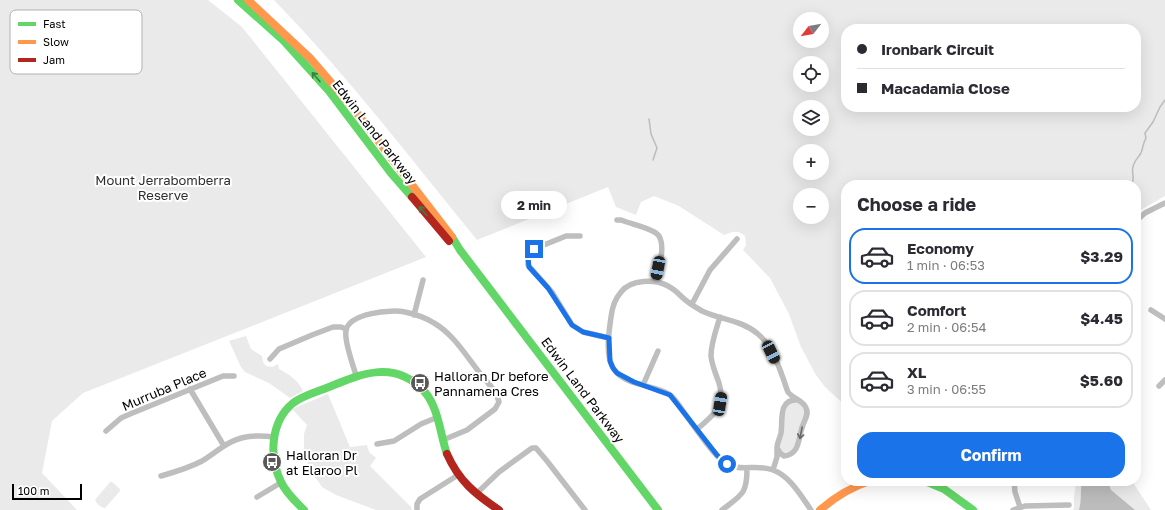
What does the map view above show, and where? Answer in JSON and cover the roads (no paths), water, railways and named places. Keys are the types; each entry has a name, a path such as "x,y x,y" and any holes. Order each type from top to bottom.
{"main road":[{"name":"Edwin Land Parkway","path":"238,0 284,41 328,91 391,173 487,286"},
{"name":"Edwin Land Parkway","path":"248,0 311,59 348,102 424,199 487,286 658,510"},
{"path":"304,510 288,492 277,469 274,454 274,437 279,421 291,405 296,401 356,375 375,371 385,371 397,374 417,384 429,398 438,417 446,453 458,475 476,494 499,510"},
{"path":"820,510 854,486"},
{"path":"940,486 959,498 973,510"}],"street":[{"path":"1141,217 1165,203"},
{"path":"617,220 655,232 660,237 662,245 656,281"},
{"path":"580,236 564,236 536,248 529,255 528,265 552,292 572,325 583,332 609,338"},
{"path":"692,304 710,270 737,239"},
{"path":"414,315 423,280"},
{"path":"773,470 778,461 792,453 797,447 807,415 807,410 805,406 789,393 781,371 762,337 747,327 704,311 692,304 670,287 656,281 645,281 627,286 621,291 614,306 610,323 609,353 613,368 622,376 670,395 722,460 735,468 747,469 761,467 773,470 787,479 811,510"},
{"path":"1151,310 1165,319"},
{"path":"356,375 349,353 345,332 351,322 377,313 393,311 406,312 434,323 451,336 495,392 499,400 495,409 467,430 443,440"},
{"path":"697,429 712,418 720,404 721,394 711,356 711,346 720,317"},
{"path":"270,359 279,349 312,335 333,328 342,327 346,329"},
{"path":"643,385 658,351"},
{"name":"Murruba Place","path":"106,431 126,415 223,376 234,376"},
{"path":"1159,386 1165,380"},
{"path":"773,470 781,433 782,413 786,399 786,387"},
{"path":"190,389 224,446"},
{"path":"785,405 790,401 796,400"},
{"path":"377,444 394,441 421,424 438,417"},
{"path":"161,476 191,466 205,459 231,441 256,435 274,437"},
{"path":"476,494 499,472 532,448 536,448 585,510"},
{"path":"777,449 782,455 786,456"},
{"path":"722,510 739,497 744,491 747,484 747,469"},
{"path":"417,510 417,504 420,499 458,475"},
{"path":"257,497 282,482"},
{"path":"1014,486 1020,507"},
{"path":"1013,510 1020,507 1069,506"}],"waterway":[{"path":"1133,180 1135,161 1141,153 1146,138 1145,133 1165,100"},
{"path":"649,119 651,134 657,148 653,160"}],"place":[{"name":"Halloran Dr before Pannamena Cres","path":"420,383"},
{"name":"Halloran Dr at Elaroo Pl","path":"272,462"}],"park label":[{"name":"Mount Jerrabomberra Reserve","path":"163,188"}]}
